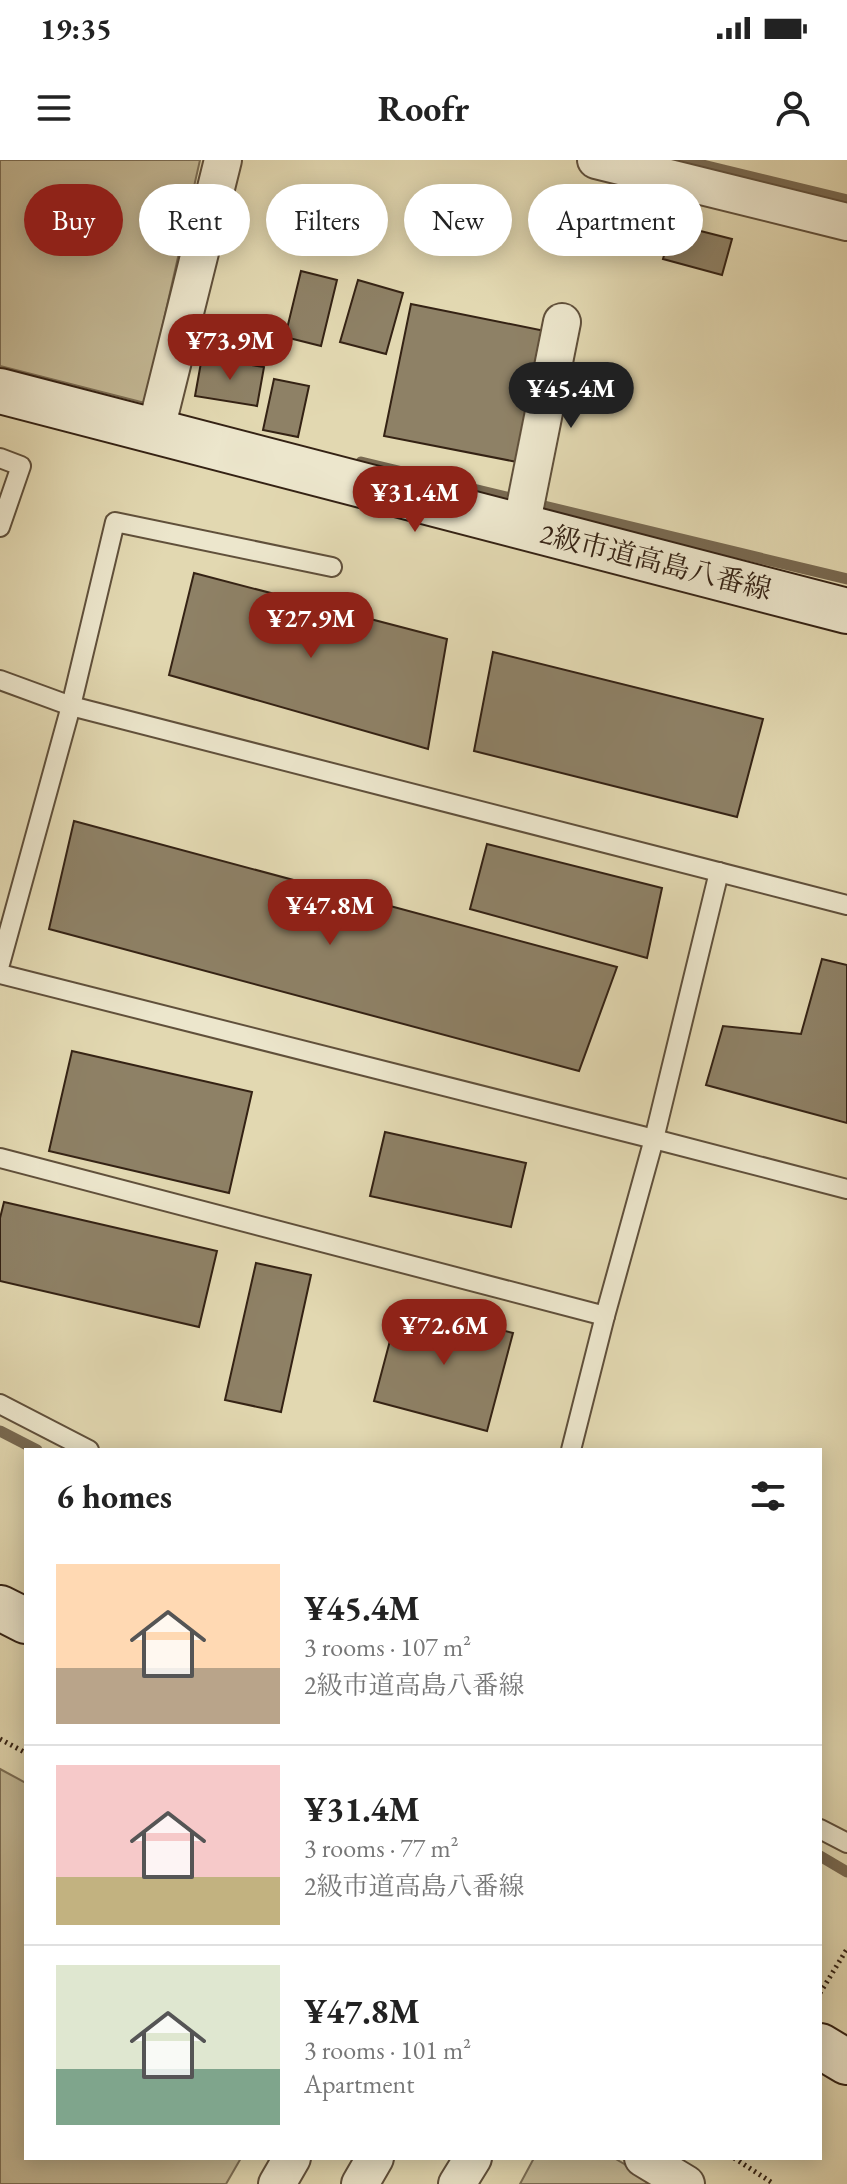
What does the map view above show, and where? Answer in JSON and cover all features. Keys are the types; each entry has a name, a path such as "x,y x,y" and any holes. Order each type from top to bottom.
{"street":[{"path":"155,433 223,160"},
{"path":"596,160 847,222"},
{"path":"521,527 562,322"},
{"name":"2級市道高島八番線","path":"0,391 847,611"},
{"path":"0,1608 24,1620"},
{"path":"822,2047 847,2062"},
{"path":"277,2184 291,2160"},
{"path":"360,2184 374,2160"},
{"path":"457,2184 472,2160"},
{"path":"646,2160 686,2184"}],"lane":[{"path":"0,458 21,466 0,527"},
{"path":"0,964 71,706 115,522 332,567"},
{"path":"0,680 71,706 847,905"},
{"path":"572,1448 654,1139 719,872"},
{"path":"0,974 847,1189"},
{"path":"0,1158 605,1316"},
{"path":"0,1404 85,1448"},
{"path":"822,1830 847,1843"}],"path":[{"path":"0,1739 24,1752"},
{"path":"822,1990 847,1949"},
{"path":"737,2160 774,2184"}],"shaded area":[{"path":"0,160 200,160 195,184 139,184 139,256 178,256 145,403 0,366"},
{"path":"0,1769 24,1782 24,2160 240,2160 226,2184 0,2184"},
{"path":"533,2160 617,2160 658,2184 520,2184"}],"building":[{"path":"703,232 732,239 722,275 663,259 664,256 703,256"},
{"path":"301,271 337,280 321,346 285,337"},
{"path":"358,280 403,293 386,354 340,342"},
{"path":"411,304 545,331 517,462 384,436"},
{"path":"202,357 264,367 257,406 195,396"},
{"path":"274,379 309,386 298,437 263,430"},
{"path":"194,573 447,639 428,749 169,675"},
{"path":"493,652 763,719 737,817 474,751"},
{"path":"74,821 617,967 579,1071 49,929"},
{"path":"487,844 662,888 647,958 470,909"},
{"path":"822,959 847,965 847,1123 706,1085 723,1026 801,1034"},
{"path":"72,1051 252,1092 229,1193 49,1151"},
{"path":"385,1132 526,1163 511,1227 370,1196"},
{"path":"4,1202 217,1251 199,1327 0,1281 0,1218"},
{"path":"256,1263 311,1275 281,1412 225,1400"},
{"path":"400,1303 513,1333 487,1431 374,1401"}],"waterway":[{"path":"682,160 847,200"},
{"path":"361,462 847,579"},
{"path":"0,1431 33,1448"},
{"path":"822,1857 847,1872"}]}
